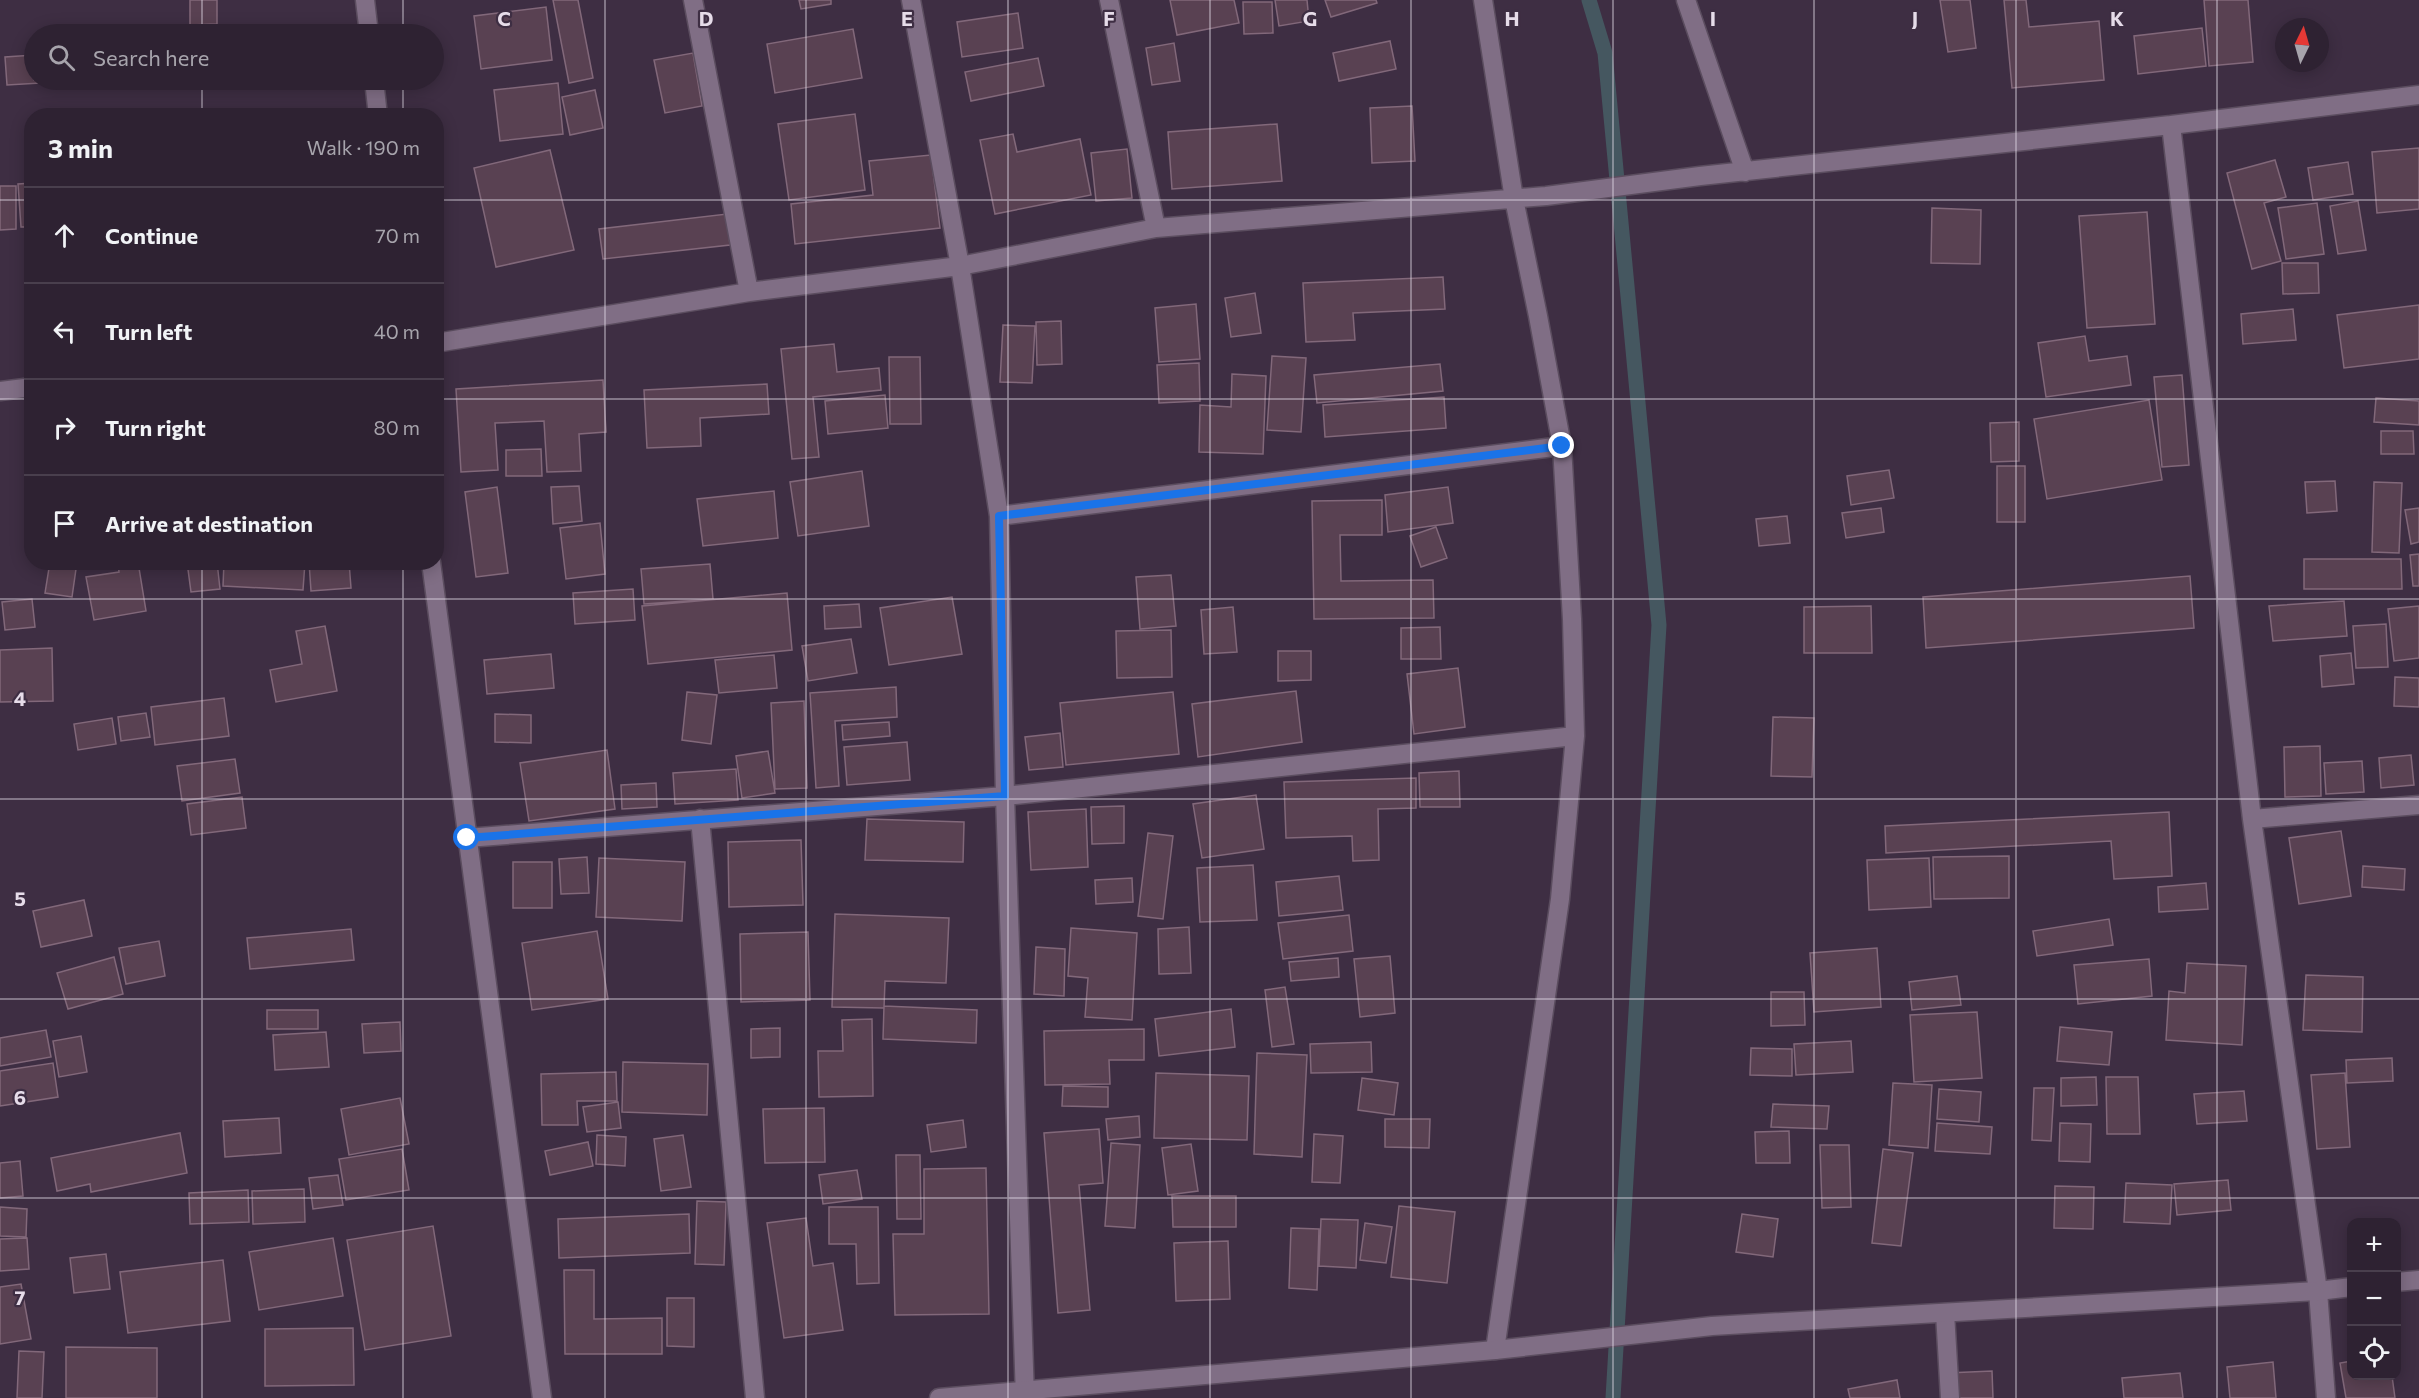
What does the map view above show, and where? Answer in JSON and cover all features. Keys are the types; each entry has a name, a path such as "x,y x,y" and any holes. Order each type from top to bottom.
{"street":[{"path":"365,0 368,24"},
{"path":"693,0 748,292"},
{"path":"911,0 960,266 999,516 1005,796 1024,1394"},
{"path":"1109,0 1156,228"},
{"path":"1483,0 1514,199 1562,446 1572,619 1575,736 1560,899 1495,1350"},
{"path":"1686,0 1745,172"},
{"path":"375,90 377,108"},
{"path":"444,342 748,292 960,266 1156,228 1546,196 1700,176 2419,95"},
{"path":"2171,124 2252,819 2318,1291 2326,1398"},
{"path":"0,391 24,388"},
{"path":"999,516 1562,446"},
{"path":"432,570 542,1398"},
{"path":"467,838 1005,796 1575,736"},
{"path":"2252,819 2419,805"},
{"path":"700,819 755,1398"},
{"path":"2401,1282 2419,1280"},
{"path":"939,1398 1024,1394 1526,1347 1712,1326 2347,1288"},
{"path":"1946,1313 1950,1398"}],"building":[{"path":"190,0 217,0 217,24 190,24"},
{"path":"553,0 578,0 593,78 569,83"},
{"path":"799,0 831,0 831,4 801,9"},
{"path":"1170,0 1234,0 1239,23 1177,35"},
{"path":"1275,0 1307,0 1309,21 1279,26"},
{"path":"1325,0 1376,0 1377,3 1331,17"},
{"path":"1940,0 1970,0 1976,48 1948,52"},
{"path":"2004,0 2026,0 2029,27 2099,21 2104,80 2012,88"},
{"path":"2204,0 2248,0 2253,62 2209,66"},
{"path":"1243,2 1272,2 1273,33 1244,34"},
{"path":"546,7 552,60 481,69 474,16"},
{"path":"1018,13 1023,48 962,57 957,22"},
{"path":"2202,28 2206,66 2138,74 2134,36"},
{"path":"853,29 862,78 775,93 767,44"},
{"path":"1390,41 1396,69 1339,81 1333,53"},
{"path":"1174,43 1180,81 1152,85 1146,48"},
{"path":"693,53 702,106 665,113 654,60"},
{"path":"24,56 24,84 7,85 5,57"},
{"path":"1038,58 1044,86 971,101 965,72"},
{"path":"558,83 563,134 500,141 494,90"},
{"path":"595,90 603,128 570,135 562,97"},
{"path":"1412,106 1415,161 1372,163 1370,108"},
{"path":"855,114 865,190 789,200 778,124"},
{"path":"1277,124 1282,181 1172,189 1168,132"},
{"path":"1013,134 1017,152 1080,139 1091,195 995,214 980,140"},
{"path":"2419,148 2419,209 2377,213 2372,152"},
{"path":"1127,149 1132,198 1096,201 1091,153"},
{"path":"550,150 574,250 496,267 474,168"},
{"path":"931,155 940,228 795,244 791,204 873,195 869,161"},
{"path":"2275,160 2286,197 2264,203 2281,261 2252,269 2227,173"},
{"path":"2348,162 2353,194 2313,200 2308,168"},
{"path":"18,184 24,184 24,227 21,227"},
{"path":"0,186 16,186 16,229 0,230"},
{"path":"2358,201 2366,250 2338,254 2330,206"},
{"path":"2317,203 2324,254 2286,259 2278,208"},
{"path":"1932,208 1981,210 1980,264 1931,263"},
{"path":"2147,212 2155,324 2087,328 2079,216"},
{"path":"727,214 730,245 603,259 599,229"},
{"path":"2282,263 2318,263 2319,293 2283,294"},
{"path":"1443,277 1445,309 1353,313 1355,340 1306,342 1303,283"},
{"path":"1255,293 1261,333 1231,337 1225,298"},
{"path":"1196,304 1200,359 1159,362 1155,308"},
{"path":"2419,305 2419,359 2344,368 2337,315"},
{"path":"2293,309 2296,340 2243,344 2241,314"},
{"path":"1061,321 1062,364 1037,365 1036,322"},
{"path":"1003,325 1035,326 1032,383 1000,382"},
{"path":"2085,336 2089,361 2127,356 2131,385 2046,397 2038,343"},
{"path":"834,344 837,372 879,368 881,390 813,397 819,457 792,459 781,349"},
{"path":"1272,356 1306,358 1301,432 1267,430"},
{"path":"889,357 920,357 921,424 890,424"},
{"path":"1199,363 1200,401 1159,403 1157,365"},
{"path":"1440,364 1443,391 1317,403 1314,375"},
{"path":"1232,374 1266,376 1263,454 1199,452 1200,405 1231,407"},
{"path":"2182,375 2189,465 2162,467 2154,377"},
{"path":"603,380 606,432 579,434 581,471 547,472 544,421 495,423 498,470 461,472 456,389"},
{"path":"767,384 769,414 700,418 701,446 647,448 644,390"},
{"path":"885,395 888,428 828,434 825,401"},
{"path":"1444,397 1446,428 1325,437 1323,405"},
{"path":"2376,398 2419,401 2419,425 2374,422"},
{"path":"2149,400 2162,480 2047,499 2034,419"},
{"path":"2019,422 2019,461 1991,462 1990,423"},
{"path":"2381,431 2413,431 2414,454 2381,454"},
{"path":"541,449 542,476 506,476 506,450"},
{"path":"1997,466 2025,466 2025,522 1997,522"},
{"path":"1889,470 1894,498 1851,505 1847,476"},
{"path":"862,471 869,526 798,536 790,482"},
{"path":"2335,481 2337,511 2307,513 2305,482"},
{"path":"2374,482 2402,483 2399,553 2372,552"},
{"path":"579,486 582,521 553,524 551,487"},
{"path":"497,487 508,573 476,577 465,492"},
{"path":"1448,487 1453,523 1388,532 1385,495"},
{"path":"774,491 778,538 703,546 697,499"},
{"path":"1382,500 1382,535 1340,535 1341,581 1433,580 1434,618 1314,619 1312,501"},
{"path":"1881,508 1884,532 1846,538 1842,513"},
{"path":"2419,508 2419,542 2411,544 2405,510"},
{"path":"1787,516 1790,543 1759,546 1756,519"},
{"path":"600,523 605,574 566,579 560,528"},
{"path":"1436,527 1447,558 1421,567 1410,536"},
{"path":"2419,554 2419,586 2413,586 2410,555"},
{"path":"2304,559 2401,559 2402,589 2304,589"},
{"path":"710,564 713,599 644,604 641,569"},
{"path":"49,570 76,570 72,597 45,593"},
{"path":"119,570 139,570 146,611 94,620 86,577 119,572"},
{"path":"188,570 218,570 220,589 191,592"},
{"path":"224,570 304,570 303,590 223,586"},
{"path":"310,570 350,570 351,588 311,591"},
{"path":"1171,575 1176,626 1140,629 1136,577"},
{"path":"2190,576 2194,628 1926,648 1923,597"},
{"path":"633,589 635,620 575,624 573,593"},
{"path":"787,593 792,650 648,664 642,606"},
{"path":"952,597 962,654 889,665 880,608"},
{"path":"32,599 35,627 5,630 2,602"},
{"path":"2344,601 2347,636 2273,641 2269,606"},
{"path":"859,604 861,627 825,629 824,606"},
{"path":"1871,606 1872,653 1804,653 1804,607"},
{"path":"2419,606 2419,658 2394,661 2388,609"},
{"path":"1233,607 1237,652 1204,654 1201,610"},
{"path":"2386,624 2388,667 2356,668 2353,626"},
{"path":"325,626 337,691 276,702 270,670 302,664 296,631"},
{"path":"1440,627 1441,659 1401,659 1401,628"},
{"path":"1171,630 1172,677 1117,678 1116,631"},
{"path":"851,639 857,673 808,681 802,646"},
{"path":"52,648 53,701 0,702 0,650"},
{"path":"1278,651 1311,651 1311,680 1278,681"},
{"path":"2351,653 2354,684 2322,687 2320,656"},
{"path":"551,654 554,688 487,694 484,660"},
{"path":"774,655 777,688 719,693 715,660"},
{"path":"1458,668 1465,727 1414,734 1407,674"},
{"path":"2395,677 2419,678 2419,707 2394,706"},
{"path":"896,687 897,717 835,721 839,786 816,788 810,693"},
{"path":"1296,691 1302,742 1198,757 1192,704"},
{"path":"687,692 717,695 711,744 682,740"},
{"path":"1173,692 1179,754 1066,765 1060,703"},
{"path":"224,698 229,736 155,745 151,707"},
{"path":"804,701 807,788 775,789 771,703"},
{"path":"146,713 150,737 121,741 118,717"},
{"path":"495,714 531,715 531,743 495,742"},
{"path":"1773,717 1814,718 1812,777 1771,776"},
{"path":"112,718 116,744 78,750 74,724"},
{"path":"889,722 890,736 843,740 842,725"},
{"path":"1060,733 1063,767 1029,770 1025,737"},
{"path":"907,742 910,780 847,785 844,747"},
{"path":"2320,746 2321,796 2285,797 2284,747"},
{"path":"607,750 615,809 529,821 520,763"},
{"path":"768,751 775,793 742,798 736,756"},
{"path":"2411,755 2414,785 2381,788 2379,758"},
{"path":"235,759 240,793 182,801 177,766"},
{"path":"2362,761 2364,792 2326,794 2324,763"},
{"path":"736,769 738,800 675,804 673,773"},
{"path":"1459,771 1460,807 1420,807 1419,773"},
{"path":"1416,778 1416,808 1378,809 1379,860 1353,861 1352,836 1286,838 1284,782"},
{"path":"656,783 657,807 622,809 621,785"},
{"path":"1256,795 1264,849 1202,858 1193,804"},
{"path":"242,797 246,828 191,835 187,804"},
{"path":"1124,806 1124,843 1092,844 1091,807"},
{"path":"1086,809 1088,867 1031,870 1028,812"},
{"path":"2169,812 2172,876 2114,879 2111,841 1886,853 1885,826"},
{"path":"867,819 964,822 963,862 865,860"},
{"path":"2341,831 2351,896 2299,904 2289,838"},
{"path":"1148,833 1173,836 1163,919 1138,916"},
{"path":"801,840 803,905 729,907 728,842"},
{"path":"2009,856 2009,898 1934,899 1933,857"},
{"path":"587,857 589,893 561,894 559,859"},
{"path":"599,858 685,862 682,921 596,917"},
{"path":"1929,858 1931,907 1869,910 1867,860"},
{"path":"513,862 552,862 552,908 513,908"},
{"path":"1253,865 1257,920 1200,922 1197,868"},
{"path":"2363,866 2405,869 2404,890 2362,887"},
{"path":"1339,876 1343,910 1279,916 1276,882"},
{"path":"1132,878 1133,902 1096,904 1095,880"},
{"path":"2206,883 2208,909 2159,912 2158,887"},
{"path":"84,900 92,936 41,947 33,911"},
{"path":"835,914 949,918 946,983 885,981 884,1008 832,1007"},
{"path":"1349,915 1353,951 1283,959 1278,923"},
{"path":"2109,919 2113,945 2037,956 2033,931"},
{"path":"1189,927 1191,973 1159,974 1158,929"},
{"path":"1071,928 1137,933 1132,1020 1085,1017 1088,978 1068,976"},
{"path":"351,929 354,960 250,969 247,938"},
{"path":"597,931 608,999 532,1010 522,943"},
{"path":"808,932 810,1000 741,1002 740,934"},
{"path":"159,941 165,976 126,984 119,948"},
{"path":"1036,947 1065,949 1064,996 1034,994"},
{"path":"1877,948 1881,1007 1814,1012 1810,953"},
{"path":"1390,956 1395,1013 1360,1017 1354,959"},
{"path":"114,957 123,994 68,1009 57,973"},
{"path":"1338,958 1339,977 1291,981 1289,962"},
{"path":"2149,959 2152,996 2078,1004 2074,965"},
{"path":"2187,963 2246,966 2242,1045 2166,1040 2169,991 2185,993"},
{"path":"2306,975 2363,977 2362,1032 2303,1030"},
{"path":"1957,976 1961,1005 1912,1010 1909,982"},
{"path":"1285,987 1294,1044 1272,1047 1265,990"},
{"path":"1771,992 1804,992 1805,1025 1771,1026"},
{"path":"884,1006 977,1010 976,1043 883,1039"},
{"path":"1231,1009 1235,1047 1159,1056 1155,1019"},
{"path":"267,1010 318,1010 318,1029 267,1029"},
{"path":"1977,1012 1982,1078 1914,1082 1910,1015"},
{"path":"872,1019 873,1096 819,1097 818,1051 843,1051 842,1020"},
{"path":"400,1022 401,1051 364,1053 362,1024"},
{"path":"2060,1027 2112,1032 2109,1065 2057,1061"},
{"path":"780,1028 780,1057 751,1058 751,1029"},
{"path":"1144,1029 1144,1060 1109,1060 1110,1084 1045,1085 1044,1031"},
{"path":"46,1030 51,1057 0,1066 0,1038"},
{"path":"326,1032 329,1067 275,1070 273,1035"},
{"path":"81,1036 87,1072 59,1077 53,1041"},
{"path":"1851,1041 1853,1072 1796,1075 1794,1044"},
{"path":"1371,1042 1372,1072 1311,1073 1310,1044"},
{"path":"1751,1048 1792,1049 1792,1076 1750,1075"},
{"path":"1257,1053 1307,1055 1302,1157 1254,1154"},
{"path":"2392,1058 2393,1081 2347,1083 2346,1060"},
{"path":"623,1062 708,1064 707,1115 622,1112"},
{"path":"53,1063 58,1097 0,1106 0,1071"},
{"path":"616,1072 617,1101 577,1101 578,1125 542,1125 541,1074"},
{"path":"1156,1073 1249,1076 1247,1140 1154,1138"},
{"path":"2345,1073 2350,1147 2317,1149 2311,1075"},
{"path":"2096,1077 2097,1105 2061,1106 2061,1078"},
{"path":"2106,1077 2138,1077 2140,1134 2107,1134"},
{"path":"1362,1078 1398,1083 1394,1115 1358,1110"},
{"path":"1893,1083 1932,1085 1928,1148 1889,1145"},
{"path":"1063,1086 1108,1087 1108,1107 1062,1106"},
{"path":"2034,1088 2054,1088 2051,1141 2032,1140"},
{"path":"1939,1089 1981,1092 1979,1122 1937,1119"},
{"path":"2244,1091 2247,1121 2197,1124 2194,1094"},
{"path":"400,1098 409,1144 349,1155 341,1109"},
{"path":"618,1102 621,1128 587,1132 583,1107"},
{"path":"1773,1104 1829,1106 1827,1129 1771,1127"},
{"path":"824,1108 825,1162 765,1163 763,1109"},
{"path":"1139,1116 1140,1137 1108,1140 1106,1119"},
{"path":"279,1118 281,1153 225,1157 223,1121"},
{"path":"1385,1119 1430,1119 1429,1148 1385,1147"},
{"path":"963,1120 966,1147 931,1152 927,1125"},
{"path":"1937,1123 1992,1127 1990,1154 1935,1151"},
{"path":"2060,1123 2091,1124 2090,1162 2059,1161"},
{"path":"1099,1129 1103,1183 1079,1185 1090,1310 1058,1313 1044,1133"},
{"path":"1789,1131 1790,1163 1756,1163 1755,1132"},
{"path":"180,1133 187,1173 91,1192 90,1184 57,1191 51,1158"},
{"path":"1314,1134 1343,1136 1340,1183 1312,1182"},
{"path":"597,1135 626,1137 625,1166 596,1164"},
{"path":"683,1135 691,1187 661,1191 654,1139"},
{"path":"588,1142 593,1166 550,1175 545,1151"},
{"path":"1111,1143 1140,1145 1135,1228 1105,1226"},
{"path":"1191,1144 1198,1191 1168,1195 1162,1148"},
{"path":"1820,1145 1849,1145 1851,1207 1822,1208"},
{"path":"402,1149 409,1190 346,1200 339,1159"},
{"path":"1883,1149 1913,1153 1901,1246 1872,1243"},
{"path":"896,1155 920,1155 921,1219 897,1219"},
{"path":"20,1161 23,1196 0,1198 0,1163"},
{"path":"986,1168 989,1314 895,1315 893,1234 924,1234 924,1169"},
{"path":"857,1170 862,1199 823,1204 819,1175"},
{"path":"338,1175 343,1205 313,1209 309,1178"},
{"path":"2228,1180 2231,1210 2177,1215 2174,1184"},
{"path":"2126,1183 2172,1185 2170,1224 2124,1222"},
{"path":"2055,1186 2094,1187 2093,1229 2054,1228"},
{"path":"304,1189 305,1222 253,1224 252,1191"},
{"path":"248,1190 249,1222 190,1224 189,1193"},
{"path":"1172,1196 1236,1196 1236,1227 1173,1227"},
{"path":"697,1201 726,1202 724,1265 695,1264"},
{"path":"1399,1206 1455,1212 1447,1283 1391,1277"},
{"path":"0,1207 27,1209 26,1237 0,1236"},
{"path":"829,1207 878,1207 879,1283 857,1284 856,1244 829,1244"},
{"path":"689,1214 690,1253 559,1258 558,1219"},
{"path":"1742,1214 1778,1219 1773,1257 1736,1252"},
{"path":"806,1218 813,1266 833,1263 843,1330 784,1338 767,1223"},
{"path":"1321,1219 1358,1220 1356,1268 1319,1266"},
{"path":"1365,1223 1392,1227 1386,1263 1360,1260"},
{"path":"433,1226 451,1336 365,1350 347,1240"},
{"path":"1291,1228 1319,1229 1317,1290 1289,1288"},
{"path":"27,1238 29,1269 0,1271 0,1239"},
{"path":"333,1238 343,1296 259,1310 249,1252"},
{"path":"1228,1241 1230,1299 1176,1301 1174,1243"},
{"path":"106,1254 110,1289 74,1293 70,1258"},
{"path":"223,1260 230,1321 128,1333 120,1272"},
{"path":"564,1270 594,1270 594,1319 662,1318 662,1354 565,1354"},
{"path":"21,1284 31,1339 0,1344 0,1287"},
{"path":"667,1298 694,1298 694,1347 667,1346"},
{"path":"353,1328 354,1385 265,1386 265,1329"},
{"path":"66,1347 157,1348 157,1398 66,1398"},
{"path":"19,1351 44,1352 42,1398 17,1398"},
{"path":"2273,1362 2276,1398 2230,1398 2227,1367"},
{"path":"2347,1362 2347,1380 2393,1380 2395,1398 2346,1398 2340,1363"},
{"path":"1992,1371 1993,1398 1949,1398 1947,1373"},
{"path":"2180,1373 2183,1398 2124,1398 2122,1378"},
{"path":"1897,1380 1900,1398 1850,1398 1848,1389"}],"waterway":[{"path":"1589,0 1605,53 1659,625 1613,1398"}],"route":[{"path":"467,838 1005,796 999,516 1562,446"}]}
